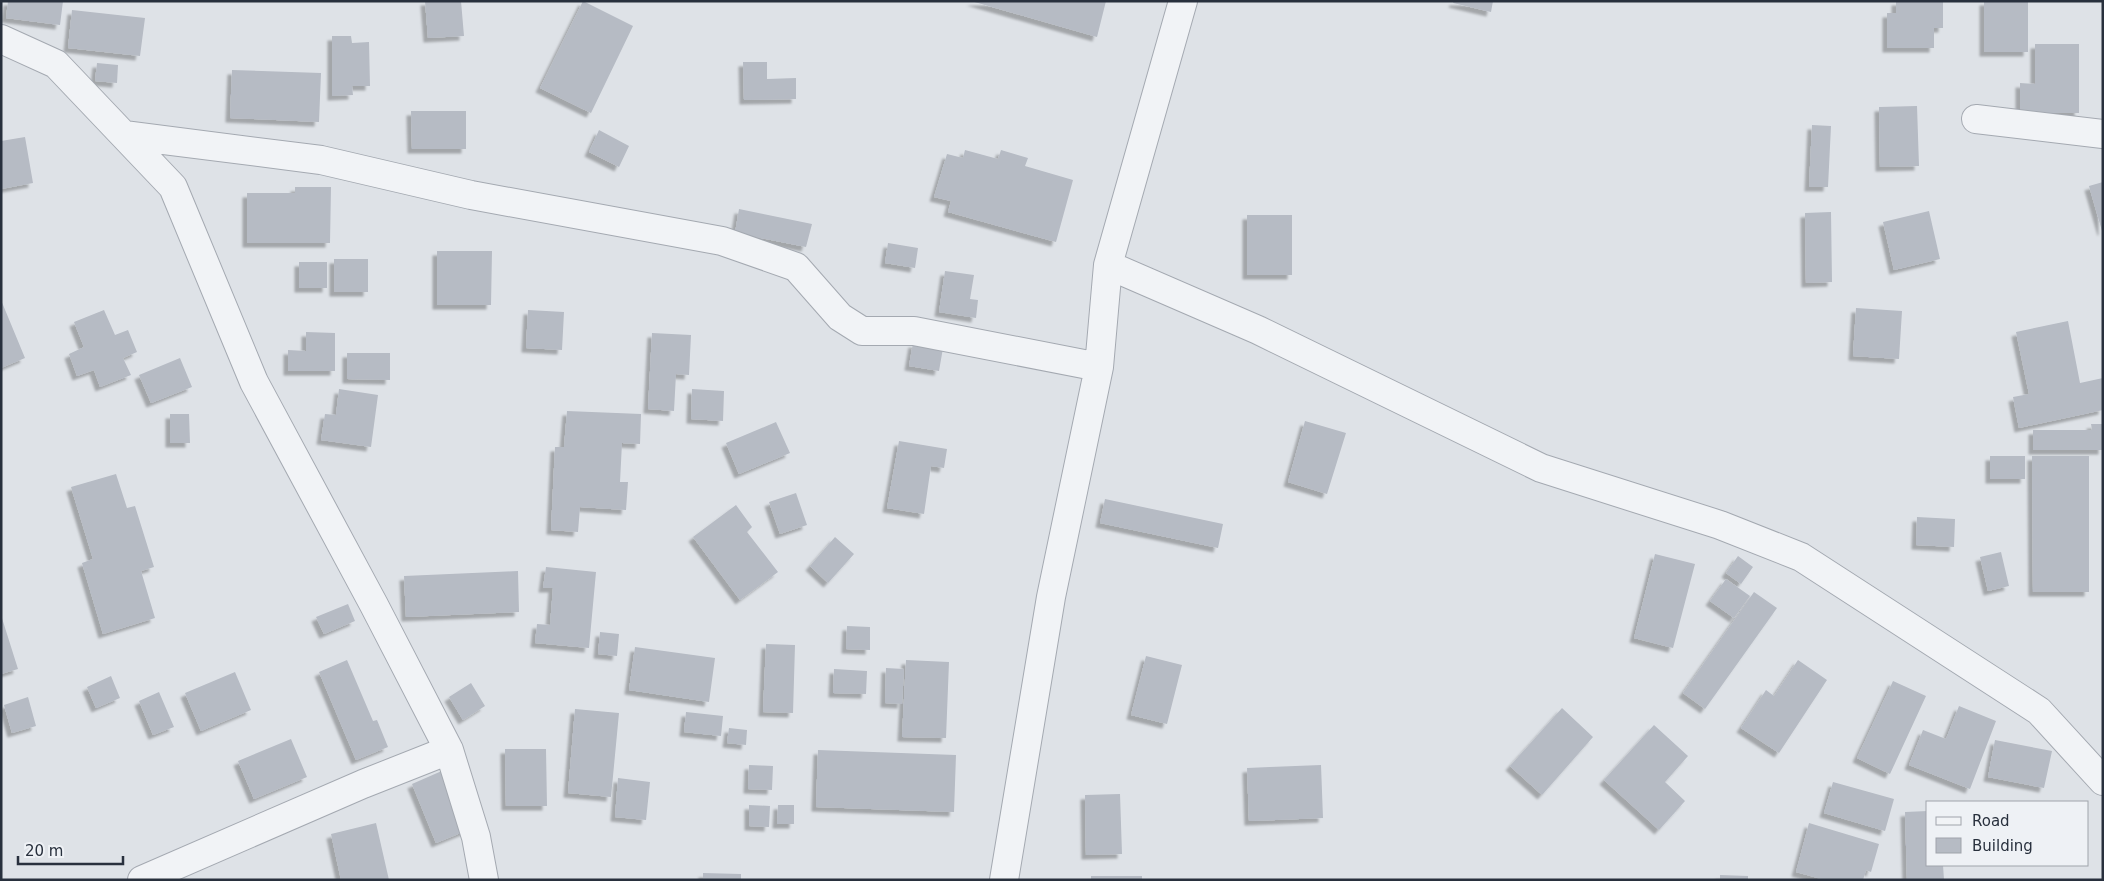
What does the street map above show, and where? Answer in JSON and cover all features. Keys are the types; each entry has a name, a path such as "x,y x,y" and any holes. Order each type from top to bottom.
{"street":[{"path":"1004,880 1050,597 1099,367 1108,266 1183,1"},
{"path":"1,39 56,64 173,187 254,382 374,605 449,750 476,837 484,880"},
{"path":"1976,119 2103,134"},
{"path":"124,135 321,160 470,196 722,241 796,267 840,317 862,331 914,331 1099,367"},
{"path":"1108,266 1258,330 1541,468 1720,525 1800,557 2039,711 2103,781"},
{"path":"142,880 354,788 449,750"}],"building":[{"path":"8,1 63,1 60,25 6,18"},
{"path":"425,1 461,1 464,36 428,38"},
{"path":"583,1 633,26 591,113 540,88"},
{"path":"971,1 1106,1 1097,37"},
{"path":"1454,1 1493,1 1491,12 1453,3"},
{"path":"1896,1 1943,1 1943,28 1934,28 1934,48 1887,48 1887,13 1896,13"},
{"path":"1984,1 2028,1 2028,52 1984,52"},
{"path":"72,10 145,18 140,56 68,48"},
{"path":"332,36 351,36 352,43 369,42 370,86 352,86 353,95 332,96"},
{"path":"2035,44 2079,44 2079,113 2020,113 2020,83 2035,84"},
{"path":"743,62 767,62 767,79 796,78 796,99 744,100"},
{"path":"97,63 118,65 117,83 95,81"},
{"path":"232,70 321,73 319,122 230,118"},
{"path":"1917,106 1919,166 1880,167 1879,107"},
{"path":"411,111 466,111 466,149 412,149"},
{"path":"1812,125 1831,126 1828,187 1809,187"},
{"path":"599,130 629,146 619,167 589,152"},
{"path":"25,137 33,183 1,189 1,141"},
{"path":"965,150 998,159 1001,150 1028,158 1025,166 1073,180 1056,242 948,212 951,201 934,197 947,154 963,158"},
{"path":"2103,182 2103,231 2102,231 2089,186"},
{"path":"295,187 331,187 330,243 247,243 247,193 295,193"},
{"path":"739,209 812,224 806,247 735,233"},
{"path":"1929,211 1940,259 1894,270 1883,222"},
{"path":"1831,212 1832,282 1806,283 1805,213"},
{"path":"1247,215 1292,215 1292,275 1247,275"},
{"path":"888,243 918,248 915,268 885,263"},
{"path":"437,251 492,251 491,305 437,305"},
{"path":"334,259 368,259 368,292 334,292"},
{"path":"299,262 327,262 327,288 299,288"},
{"path":"945,271 974,275 970,299 978,300 976,318 939,312"},
{"path":"1,300 25,358 1,368"},
{"path":"1856,308 1902,311 1899,359 1853,356"},
{"path":"104,310 115,335 128,330 137,352 123,358 131,375 100,387 94,370 77,376 69,354 84,347 74,322"},
{"path":"528,310 564,312 562,350 526,348"},
{"path":"2068,321 2080,383 2103,378 2103,410 2019,428 2013,397 2029,394 2016,332"},
{"path":"306,332 335,333 335,371 288,371 288,350 306,351"},
{"path":"652,333 691,335 689,375 676,374 674,411 648,409"},
{"path":"913,343 943,348 939,371 909,366"},
{"path":"347,353 390,353 390,380 347,379"},
{"path":"180,358 192,387 151,403 139,375"},
{"path":"339,389 378,395 371,447 321,440 325,414 336,415"},
{"path":"692,389 724,391 723,421 691,419"},
{"path":"567,411 641,414 640,444 622,443 620,482 628,482 626,510 580,507 578,532 551,530 555,447 564,447"},
{"path":"170,414 189,414 190,443 170,443"},
{"path":"1305,421 1346,433 1327,494 1288,482"},
{"path":"776,422 790,453 739,474 726,443"},
{"path":"2091,424 2103,424 2103,450 2033,450 2033,430 2092,430"},
{"path":"899,441 947,449 944,468 931,466 924,514 887,508"},
{"path":"1990,456 2025,456 2025,479 1990,479"},
{"path":"2032,456 2089,456 2089,592 2033,592"},
{"path":"116,474 127,508 135,506 154,567 141,571 155,618 103,634 82,563 93,559 71,487"},
{"path":"796,493 807,525 780,534 769,502"},
{"path":"1105,499 1223,524 1218,548 1100,523"},
{"path":"736,505 752,527 747,532 778,572 740,600 693,537"},
{"path":"1917,517 1955,519 1954,547 1916,545"},
{"path":"835,537 854,554 828,583 810,566"},
{"path":"2001,552 2009,586 1988,591 1980,557"},
{"path":"1655,554 1695,564 1673,648 1634,638"},
{"path":"1738,556 1753,567 1741,584 1726,573"},
{"path":"546,567 596,572 589,648 535,643 537,624 550,625 553,588 543,588"},
{"path":"518,571 519,612 406,617 404,576"},
{"path":"1726,579 1750,596 1734,618 1710,601"},
{"path":"1754,592 1777,608 1705,709 1683,693"},
{"path":"348,604 355,621 324,634 316,617"},
{"path":"1,615 18,669 1,674"},
{"path":"847,626 870,627 870,650 846,649"},
{"path":"600,632 619,634 617,656 598,654"},
{"path":"766,644 795,645 793,713 763,712"},
{"path":"635,647 715,658 709,702 629,690"},
{"path":"1146,656 1182,665 1167,724 1131,715"},
{"path":"347,660 373,721 377,720 388,747 356,760 319,672"},
{"path":"906,660 949,662 946,738 902,737"},
{"path":"1798,660 1827,680 1779,753 1741,728 1766,690 1774,696"},
{"path":"886,668 904,669 902,704 885,703"},
{"path":"834,669 867,671 866,694 833,693"},
{"path":"235,672 251,710 201,731 185,693"},
{"path":"111,676 120,698 96,708 87,687"},
{"path":"1893,681 1926,696 1890,774 1857,758"},
{"path":"471,683 485,706 463,720 449,697"},
{"path":"159,692 174,727 153,735 139,701"},
{"path":"28,697 36,726 12,733 4,705"},
{"path":"1959,706 1996,721 1970,789 1909,765 1923,730 1946,739"},
{"path":"1562,708 1593,737 1542,795 1510,766"},
{"path":"575,709 619,713 611,797 568,793"},
{"path":"686,712 723,716 721,736 684,732"},
{"path":"1654,725 1688,756 1665,782 1685,801 1659,830 1604,780"},
{"path":"729,728 747,730 746,745 727,743"},
{"path":"291,739 307,777 254,799 238,761"},
{"path":"1995,740 2052,751 2044,788 1988,777"},
{"path":"505,749 546,749 547,806 506,806"},
{"path":"818,750 956,755 954,812 816,807"},
{"path":"749,765 773,766 772,790 748,789"},
{"path":"1321,765 1323,818 1249,821 1247,768"},
{"path":"444,770 468,830 436,843 412,784"},
{"path":"618,778 650,782 646,820 615,817"},
{"path":"1833,782 1894,799 1885,831 1824,813"},
{"path":"1120,794 1122,854 1086,855 1085,795"},
{"path":"749,805 770,806 769,827 749,826"},
{"path":"778,805 794,805 794,824 777,824"},
{"path":"1926,811 1926,866 1943,866 1944,880 1907,880 1905,812"},
{"path":"376,823 389,880 341,880 331,834"},
{"path":"1809,823 1879,844 1871,872 1866,870 1863,880 1825,880 1796,872"},
{"path":"703,873 741,874 741,880 703,880"},
{"path":"1720,875 1748,876 1748,880 1720,880"},
{"path":"1091,876 1142,876 1142,880 1091,880"}]}
